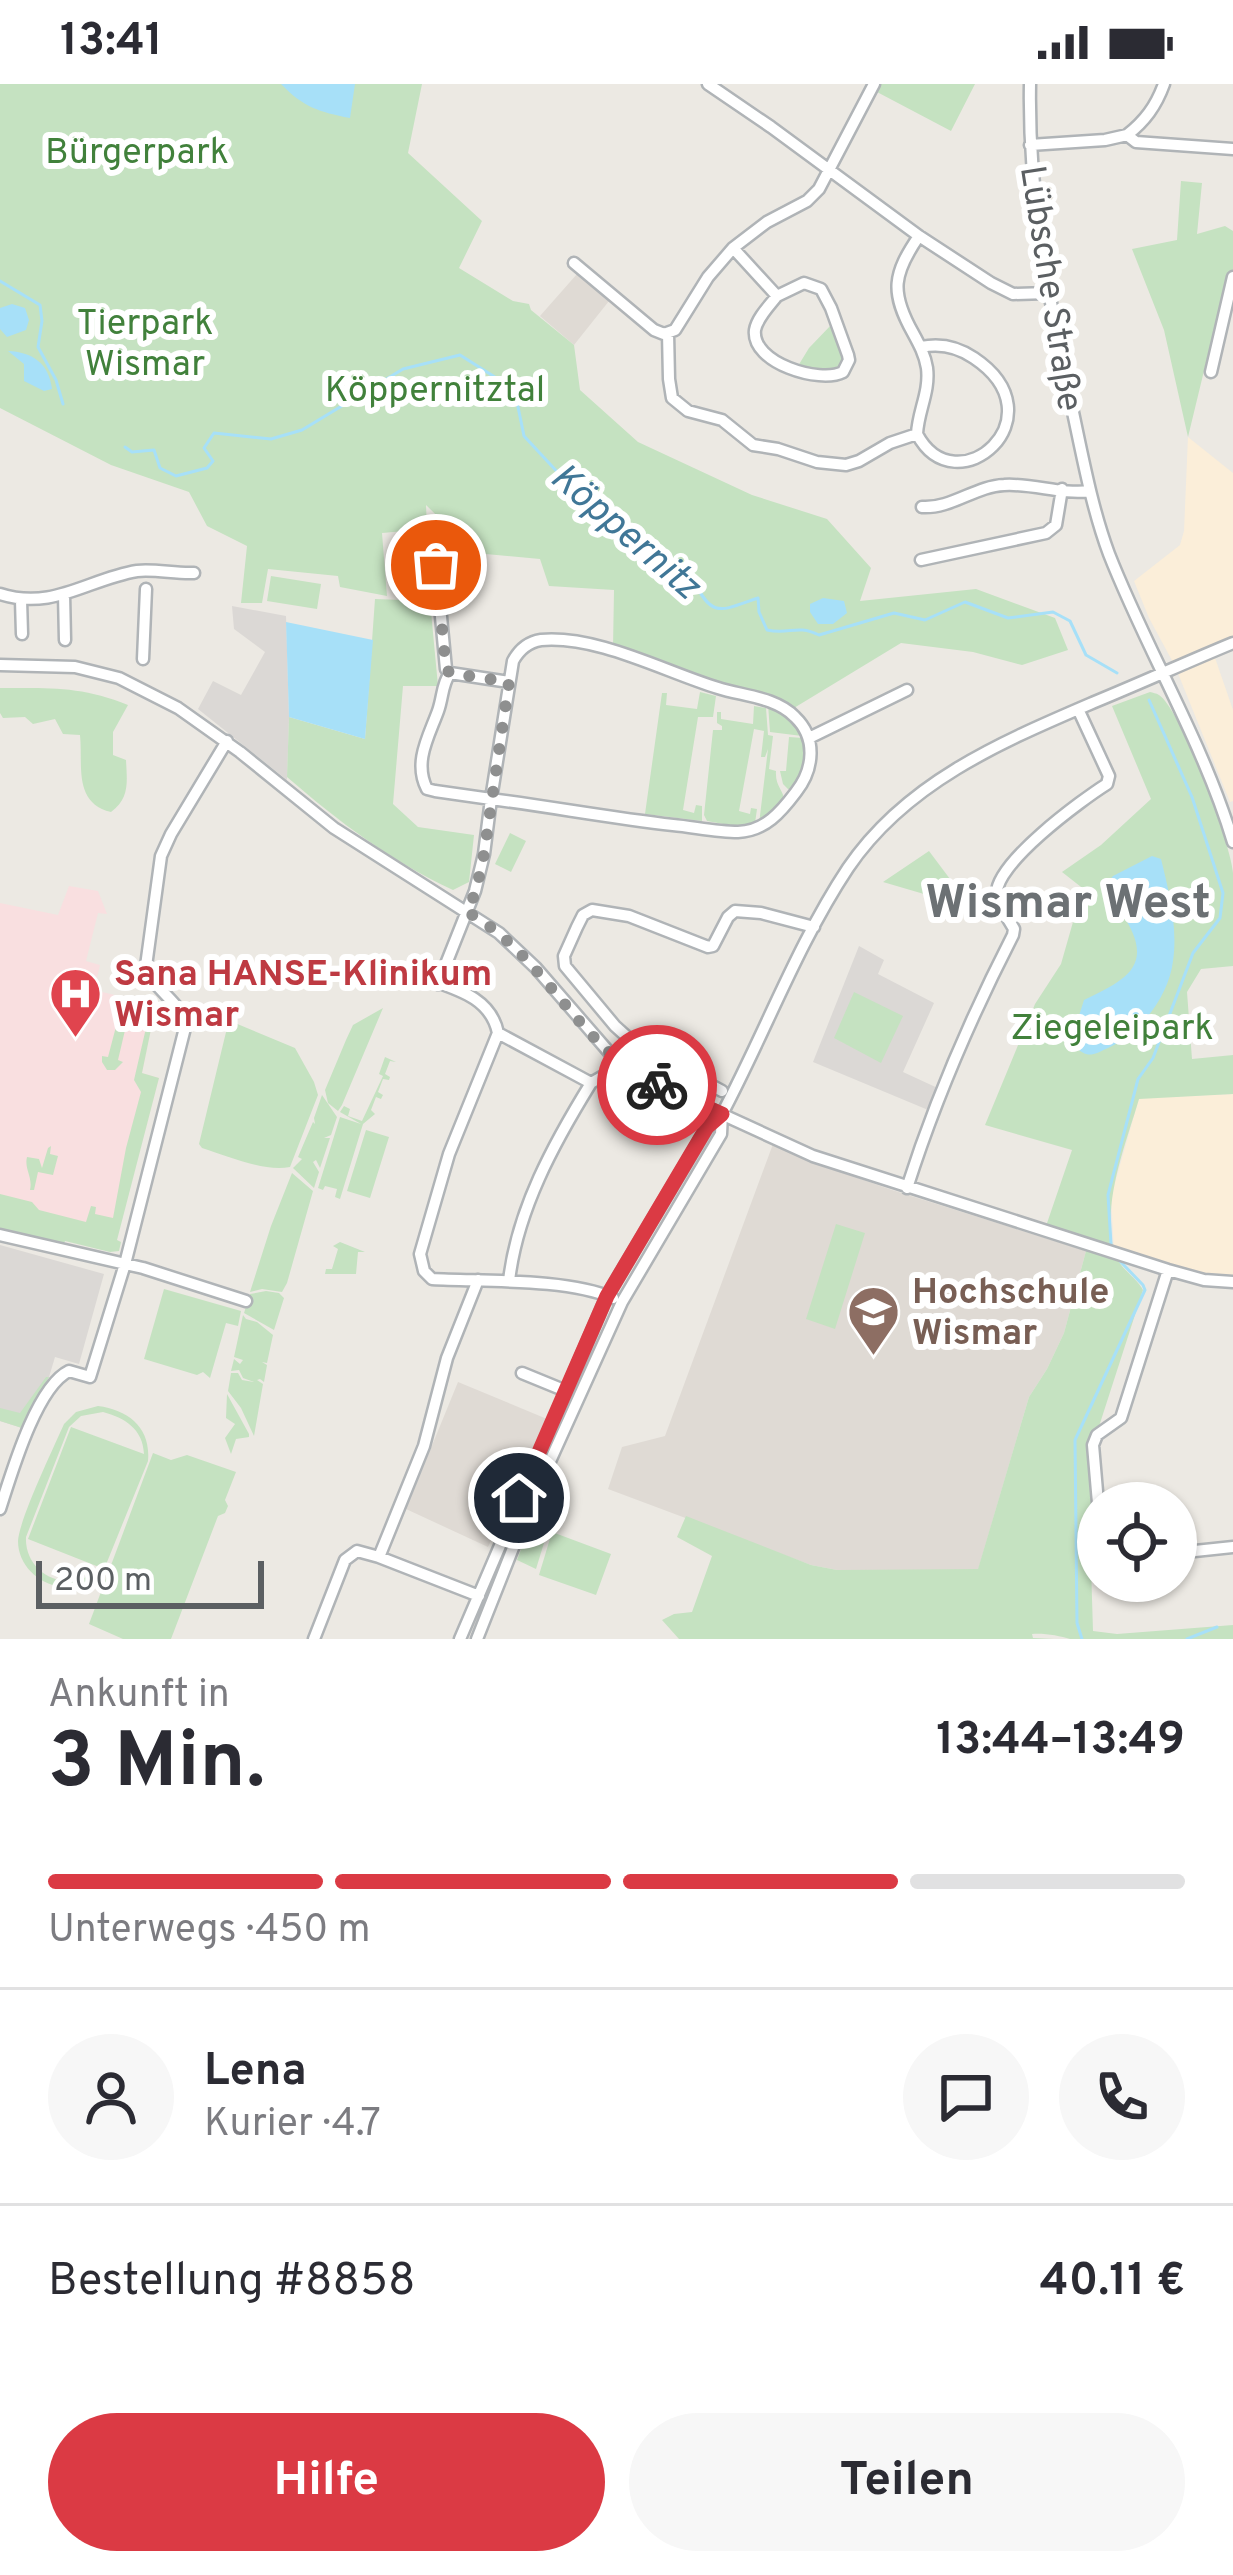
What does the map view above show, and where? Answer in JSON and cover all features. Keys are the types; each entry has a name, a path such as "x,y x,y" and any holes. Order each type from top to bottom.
{"street":[{"path":"708,84 1001,290 1023,296 1048,293"},
{"path":"574,263 654,330 668,333 680,326 708,277 734,248 819,189 874,84"},
{"name":"Lübsche Straße","path":"1030,84 1037,233 1090,491 1110,555 1233,842"},
{"path":"1030,145 1126,135 1154,108 1164,84"},
{"path":"1126,135 1136,142 1233,148"},
{"path":"919,236 900,266 896,284 900,309 926,361 928,382 917,434 938,456 953,461 976,459 1000,441 1008,411 1006,396 998,380 978,361 957,349 921,347"},
{"path":"734,248 777,296"},
{"path":"1211,372 1233,277"},
{"path":"804,283 820,289 848,355 843,372 821,377 793,369 763,352 755,331 777,296 804,283"},
{"path":"668,333 672,398 688,411 722,420 752,445 846,465 917,434"},
{"path":"922,507 936,508 1001,485 1090,491"},
{"path":"921,560 1046,532 1056,525 1062,489"},
{"path":"435,554 446,669 509,682"},
{"path":"142,571 146,574 143,659"},
{"path":"0,594 21,600 64,594 142,571 194,573"},
{"path":"120,576 146,589"},
{"path":"64,594 65,640"},
{"path":"21,600 22,634"},
{"path":"438,984 480,876 491,799 509,682 516,655 529,644 548,640 611,650 781,706 801,723 809,738 810,763 805,780 772,819 748,830 664,824 491,799 435,791 427,789 420,770 450,673"},
{"path":"460,1639 607,1296 707,1127 722,1114 814,927 858,854 921,792 983,752 1233,644"},
{"path":"0,665 75,667 119,678 178,708 334,828 500,933 636,1075 813,1156 1168,1270 1233,1282"},
{"path":"809,738 907,690"},
{"path":"907,1188 950,1071 1013,935 997,888 1045,829 1107,784 1109,776 1078,709"},
{"path":"0,1510 24,1440 56,1379 69,1371 90,1376 125,1264 186,1024 178,1006 152,982 146,966 161,856 226,741"},
{"path":"719,1090 636,1045 565,966 564,956 583,915 592,910 629,916 708,947 735,911 814,927"},
{"path":"417,975 485,1006 498,1033 449,1154 420,1254 424,1271 432,1280 509,1281 595,1291 622,1303"},
{"path":"498,1033 591,1083"},
{"path":"509,1281 528,1207 558,1138 591,1083 605,1075 694,1117"},
{"path":"477,1639 524,1518 622,1303 722,1134 722,1114"},
{"path":"0,1235 125,1264 246,1301"},
{"path":"1096,1482 1093,1445 1097,1435 1121,1418 1168,1270"},
{"path":"379,1557 424,1446 446,1358 478,1280"},
{"path":"522,1373 566,1390"},
{"path":"1197,1551 1233,1547"},
{"path":"314,1639 345,1560 357,1551 491,1602"}],"shaded area":[{"path":"577,274 609,301 574,345 540,316"},
{"path":"1188,437 1233,473 1233,643 1213,652 1233,710 1230,802 1175,666 1134,581 1180,545"},
{"path":"232,606 286,616 287,780 198,709 213,681 241,695 265,652 234,629"},
{"name":"Sana HANSE-Klinikum Wismar","path":"69,886 98,891 107,914 98,913 86,961 100,965 94,990 156,1005 142,1073 159,1078 116,1241 0,1218 0,903 58,915"},
{"path":"859,946 884,960 878,974 934,1003 903,1072 942,1090 933,1112 813,1062"},
{"path":"1233,1094 1233,1282 1204,1280 1114,1252 1111,1197 1139,1098"},
{"name":"Hochschule Wismar","path":"773,1144 892,1190 1086,1251 1064,1333 1029,1397 978,1570 837,1570 811,1565 608,1489 622,1447 665,1436"},
{"path":"0,1245 104,1274 79,1364 55,1357 22,1428 0,1421"},
{"path":"458,1382 547,1419 488,1547 406,1509"}],"green space":[{"path":"0,84 422,84 408,153 482,221 459,268 513,301 529,304 574,345 580,390 638,442 752,495 827,519 871,568 860,601 976,589 1055,618 1068,650 1022,665 973,652 901,643 789,711 787,716 802,736 770,732 768,704 613,648 614,590 549,586 540,559 475,553 426,505 427,529 382,533 387,596 340,587 338,576 268,569 262,603 241,603 247,546 207,526 189,492 111,465 0,408"},
{"path":"881,84 975,84 951,131 877,92"},
{"path":"1181,181 1202,183 1197,234 1225,226 1233,231 1233,277 1224,288 1188,437 1164,330 1132,249 1177,240"},
{"path":"832,324 844,354 838,369 821,373 798,366 809,348"},
{"path":"271,576 321,584 317,609 267,601"},
{"path":"375,599 430,601 438,686 403,686 393,804 418,827 474,835 469,882 453,890 366,840 287,777 289,717 365,739"},
{"path":"0,688 80,691 128,705 113,732 113,755 126,760 126,789 117,807 111,812 99,807 85,792 80,735 63,734 55,719 33,724 25,717 3,718"},
{"path":"700,692 716,696 713,717 698,717 683,810 694,813 696,805 702,806 702,821 645,814 662,693 667,693 666,705 697,709"},
{"name":"Ziegeleipark","path":"1150,692 1159,695 1180,725 1215,808 1233,873 1233,966 1201,969 1187,992 1192,1059 1233,1055 1233,1094 1139,1099 1113,1194 1111,1233 1119,1262 1143,1290 1093,1445 1096,1482 1077,1482 1077,1602 1092,1602 1093,1631 1117,1634 1233,1625 1233,1639 1070,1639 1032,1634 1033,1638 1054,1639 679,1639 662,1620 692,1612 712,1556 677,1537 686,1516 811,1565 837,1570 978,1569 1029,1397 1064,1333 1086,1251 1083,1242 1045,1229 1072,1150 985,1125 1035,1004 1061,964 1073,922 1090,894 1062,872 1101,845 1151,799 1112,706"},
{"path":"754,706 766,708 768,735 773,736 769,769 776,771 785,802 759,824 768,749 761,757 764,731 754,729 739,811 750,814 751,808 757,809 755,823 734,826 707,821 713,730 722,730 717,712 721,719 753,724"},
{"path":"789,737 803,738 805,753 794,790 783,784 780,771 786,771"},
{"path":"510,833 526,841 511,872 495,864"},
{"path":"929,851 965,899 958,904 883,882"},
{"path":"854,992 903,1016 881,1063 834,1038"},
{"path":"148,1003 156,1005 142,1073 159,1078 117,1240 119,1251 65,1241 63,1246 0,1231 0,1194 86,1222 91,1206 96,1207 95,1214 113,1218 141,1092 134,1080"},
{"path":"383,1008 338,1111 328,1103 325,1090 346,1040 353,1025"},
{"path":"120,1010 132,1016 131,1027 126,1026 118,1060 123,1062 107,1070 102,1056 108,1057 118,1019 112,1014"},
{"path":"235,1023 295,1048 314,1082 318,1095 290,1167 257,1165 199,1144 227,1028"},
{"path":"385,1057 396,1062 390,1061 385,1074 389,1080 383,1079 378,1092 383,1095 376,1097 371,1110 375,1114 363,1124 340,1199 335,1197 337,1189 318,1188 340,1117 361,1124 340,1112 344,1106 350,1109 348,1116 362,1121 383,1076 379,1074"},
{"path":"322,1095 337,1117 331,1135 324,1138 330,1138 320,1168 313,1162 319,1172 314,1188 293,1168 302,1159 298,1157 315,1124"},
{"path":"366,1130 389,1137 370,1198 347,1191"},
{"path":"51,1146 50,1154 58,1156 53,1175 38,1172 34,1190 30,1190 27,1157 39,1159 42,1168"},
{"path":"292,1173 313,1191 287,1283 282,1292 250,1292 271,1226"},
{"path":"836,1224 865,1233 835,1329 806,1319"},
{"path":"340,1242 365,1252 358,1252 356,1274 325,1274 332,1269 338,1249 333,1246"},
{"path":"164,1289 241,1311 238,1326 226,1323 210,1378 203,1372 197,1375 144,1359"},
{"path":"266,1291 284,1298 274,1330 244,1313 250,1294"},
{"path":"243,1315 273,1335 267,1363 262,1362 267,1365 264,1382 257,1380 263,1384 254,1436 228,1391 231,1373 238,1373 242,1380 254,1382 243,1378 239,1370 231,1371 234,1359 240,1364 243,1360 234,1357"},
{"path":"46,1377 22,1428 0,1421 0,1408 20,1413"},
{"path":"227,1394 249,1434 236,1439 231,1454 225,1438 235,1424 226,1418"},
{"path":"98,1406 128,1416 146,1439 148,1461 103,1572 84,1586 66,1588 44,1582 31,1572 21,1558 18,1541 52,1450 64,1424 76,1412","holes":["103,1412 136,1431 144,1454 71,1427 28,1539 99,1567 76,1580 52,1578 33,1562 26,1537 69,1427 81,1416"]},
{"path":"153,1453 171,1460 187,1455 236,1472 225,1500 228,1506 218,1516 171,1639 123,1639 89,1624"},
{"path":"531,1523 548,1530 536,1569 517,1560"},
{"path":"552,1532 611,1554 596,1595 539,1575"}],"water":[{"path":"281,84 355,84 350,118 312,107"},
{"path":"12,304 25,308 29,320 26,330 7,337 0,329 0,308"},
{"path":"8,351 38,361 52,389 44,391 24,381 24,364"},
{"path":"823,598 844,601 847,613 833,624 818,624 810,604"},
{"path":"286,622 373,640 365,739 289,717"},
{"path":"1152,856 1161,859 1172,910 1174,948 1166,987 1142,1024 1120,1042 1087,1054 1075,1046 1084,1000 1122,979 1137,950 1105,886 1113,876"}],"waterway":[{"name":"Köppernitz","path":"0,281 40,305 38,347 63,404"},
{"name":"Köppernitz","path":"125,447 132,452 154,450 160,468 176,476 207,468 213,461 204,448 214,433 271,439 302,430 403,369 460,355 498,379 517,402 524,436 562,477 642,533 643,551 661,555 672,569 693,579 712,606 726,608 758,598 767,630 819,635 894,613 925,620 965,602 1008,618 1053,612 1070,621 1086,655 1117,673"},
{"name":"Köppernitz","path":"1111,1244 1108,1195 1138,1079 1153,1058 1193,953 1220,918 1223,893 1192,797 1149,700"},
{"name":"Köppernitz","path":"1082,1639 1077,1623 1075,1440 1145,1290 1118,1259"},
{"name":"Köppernitz","path":"1187,1639 1217,1627"}],"way so far":[{"path":"436,565 446,669 509,682 484,854 467,912 524,955 622,1064 657,1085"}],"place":[{"name":"Sana HANSE-Klinikum Wismar","path":"75,1039"},
{"name":"Hochschule Wismar","path":"873,1357"}],"district":[{"name":"Wismar West","path":"1068,900"}],"route":[{"path":"519,1498 607,1296 707,1127 722,1114 657,1085"}],"park label":[{"name":"Bürgerpark","path":"137,150"},
{"name":"Tierpark Wismar","path":"145,342"},
{"name":"Köppernitztal","path":"435,388"}]}
